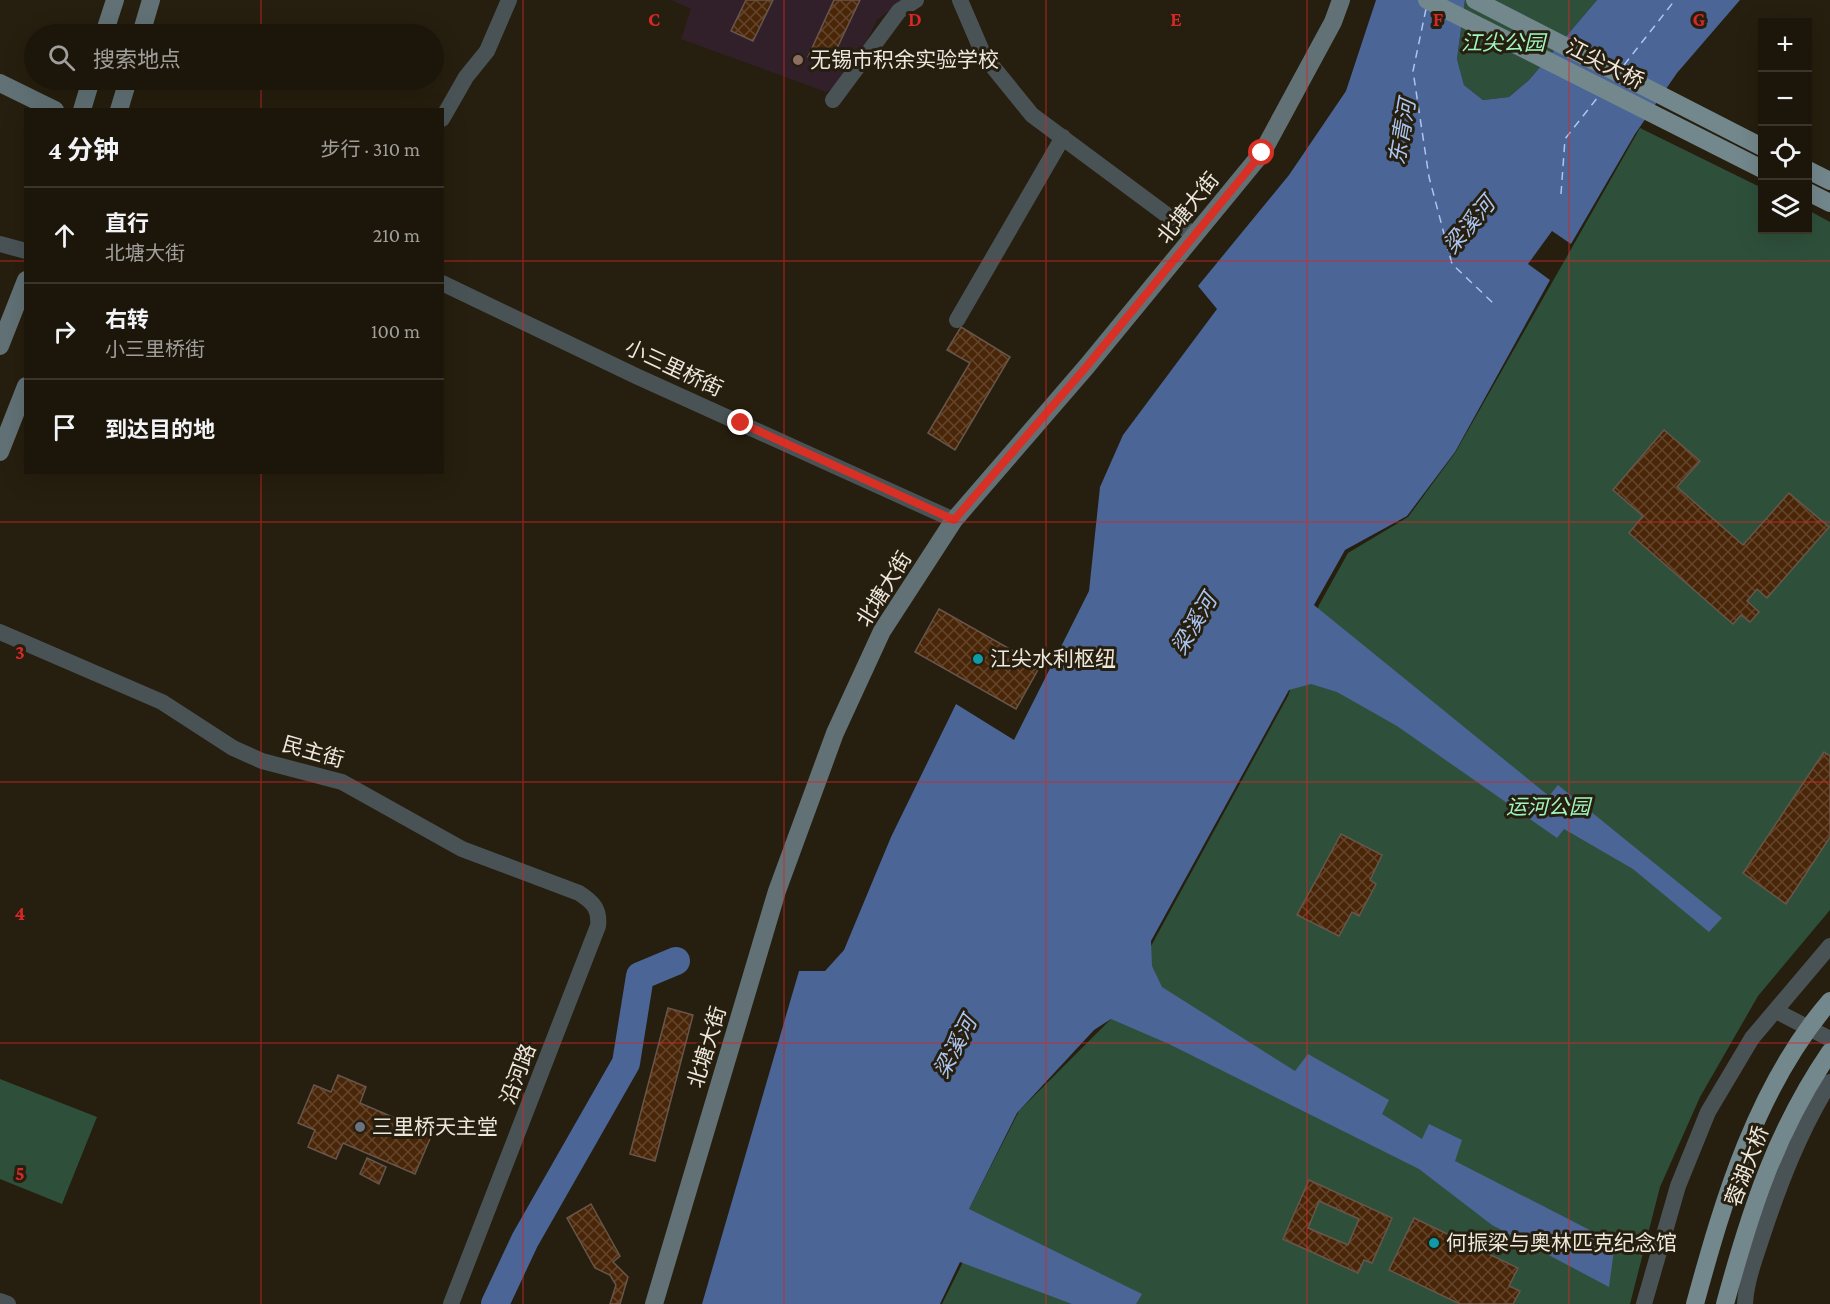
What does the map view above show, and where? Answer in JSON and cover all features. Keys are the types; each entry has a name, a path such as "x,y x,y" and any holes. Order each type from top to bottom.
{"main road":[{"path":"107,24 115,0"},
{"path":"144,24 151,0"},
{"name":"北塘大街","path":"654,1304 777,891 835,733 882,631 954,520 1195,236 1262,153 1333,22 1341,0"},
{"name":"江尖大桥","path":"1427,0 1758,167"},
{"name":"江尖大桥","path":"1475,0 1758,145"},
{"path":"0,83 52,108"},
{"path":"83,108 88,90"},
{"path":"120,108 125,90"},
{"path":"1812,172 1830,182"},
{"path":"1812,194 1830,203"},
{"path":"0,346 24,285"},
{"path":"0,452 24,391"},
{"path":"1695,1304 1739,1161 1777,1078 1830,1001"},
{"name":"蓉湖大桥","path":"1725,1304 1766,1172 1802,1093 1830,1052"}],"street":[{"path":"444,116 466,77 487,51 509,0"},
{"path":"833,100 899,11 916,0"},
{"path":"960,0 984,56 1032,115 1195,236"},
{"path":"957,320 1063,137"},
{"path":"0,244 24,250"},
{"name":"小三里桥街","path":"444,284 636,376 954,520"},
{"name":"民主街","path":"0,632 162,702 243,752 262,761 342,782 462,849 579,893 594,903 600,916 598,926"},
{"name":"沿河路","path":"451,1304 598,926"},
{"path":"1644,1304 1678,1186 1708,1112 1752,1038 1830,946"},
{"path":"1776,1011 1830,1039"},
{"path":"1745,1304 1756,1255 1783,1172 1810,1114 1830,1082"},
{"path":"0,1301 8,1304"}],"shaded area":[{"name":"无锡市积余实验学校","path":"671,0 903,0 877,20 847,81 826,92 681,39 691,9"}],"green space":[{"name":"江尖公园","path":"1465,0 1597,0 1529,80 1509,97 1483,100 1464,85 1457,59"},
{"name":"运河公园","path":"1640,128 1758,186 1758,234 1812,234 1812,212 1830,222 1830,910 1758,996 1700,1097 1660,1187 1630,1304 942,1304 962,1264 969,1209 1019,1111 1111,1019 1288,696 1319,605 1348,553 1408,517 1455,453"},
{"path":"0,1079 97,1117 62,1204 0,1179"}],"water":[{"path":"1376,0 1465,0 1457,59 1464,85 1483,100 1509,97 1529,80 1597,0 1740,0 1677,73 1635,134 1571,244 1552,231 1528,264 1550,280 1455,452 1407,516 1345,550 1314,605 1549,796 1558,785 1722,918 1709,932 1633,869 1564,829 1557,838 1397,726 1337,692 1311,684 1289,690 1151,941 1152,966 1162,987 1295,1071 1308,1054 1389,1100 1382,1114 1422,1139 1429,1124 1462,1140 1455,1161 1615,1243 1609,1287 1492,1225 1419,1169 1169,1044 1111,1019 1094,1030 1017,1113 969,1209 1142,1294 1136,1304 1072,1304 960,1262 940,1304 702,1304 799,971 825,971 844,950 891,837 956,704 1014,740 1089,591 1100,487 1123,435 1217,309 1198,286 1289,175 1346,91"}],"building":[{"path":"746,0 773,0 753,41 731,31"},
{"path":"834,0 860,0 828,67 808,57"},
{"path":"961,327 1010,357 955,450 928,433 970,363 947,350"},
{"path":"1664,430 1700,461 1677,487 1743,545 1789,493 1829,527 1767,598 1757,589 1747,601 1759,612 1750,622 1741,615 1733,624 1629,533 1643,516 1613,490"},
{"name":"江尖水利枢纽","path":"939,609 1040,666 1016,709 915,652"},
{"path":"1824,752 1830,756 1830,837 1786,904 1743,873"},
{"path":"1341,834 1382,855 1370,880 1376,884 1359,916 1352,912 1339,936 1297,915"},
{"path":"668,1008 693,1015 655,1161 630,1154"},
{"name":"三里桥天主堂","path":"338,1075 366,1087 360,1103 432,1134 415,1174 343,1143 336,1159 308,1147 315,1130 298,1123 314,1085 331,1092"},
{"path":"367,1158 386,1167 379,1184 360,1174"},
{"path":"1309,1180 1392,1218 1372,1263 1364,1260 1358,1273 1283,1239","holes":["1319,1201 1359,1219 1348,1245 1308,1228"]},
{"path":"591,1204 620,1256 613,1262 628,1277 620,1304 610,1304 616,1285 610,1275 595,1268 567,1218"},
{"name":"何振梁与奥林匹克纪念馆","path":"1414,1218 1518,1268 1509,1286 1520,1291 1513,1304 1460,1304 1389,1270"}],"waterway":[{"path":"495,1304 525,1240 626,1063 640,976 676,961"}],"ferry route":[{"path":"1624,65 1675,0"},
{"path":"1426,9 1413,71 1429,177 1452,264 1493,303"},
{"path":"1561,194 1565,139 1598,97"}],"place":[{"name":"无锡市积余实验学校","path":"798,60"},
{"name":"江尖水利枢纽","path":"978,659"},
{"name":"三里桥天主堂","path":"360,1127"},
{"name":"何振梁与奥林匹克纪念馆","path":"1434,1243"}],"route":[{"path":"741,423 954,520 1087,366 1262,153"}],"water label":[{"name":"东青河","path":"1402,132"},
{"name":"梁溪河","path":"1469,225"},
{"name":"梁溪河","path":"1194,624"},
{"name":"梁溪河","path":"955,1047"}]}
